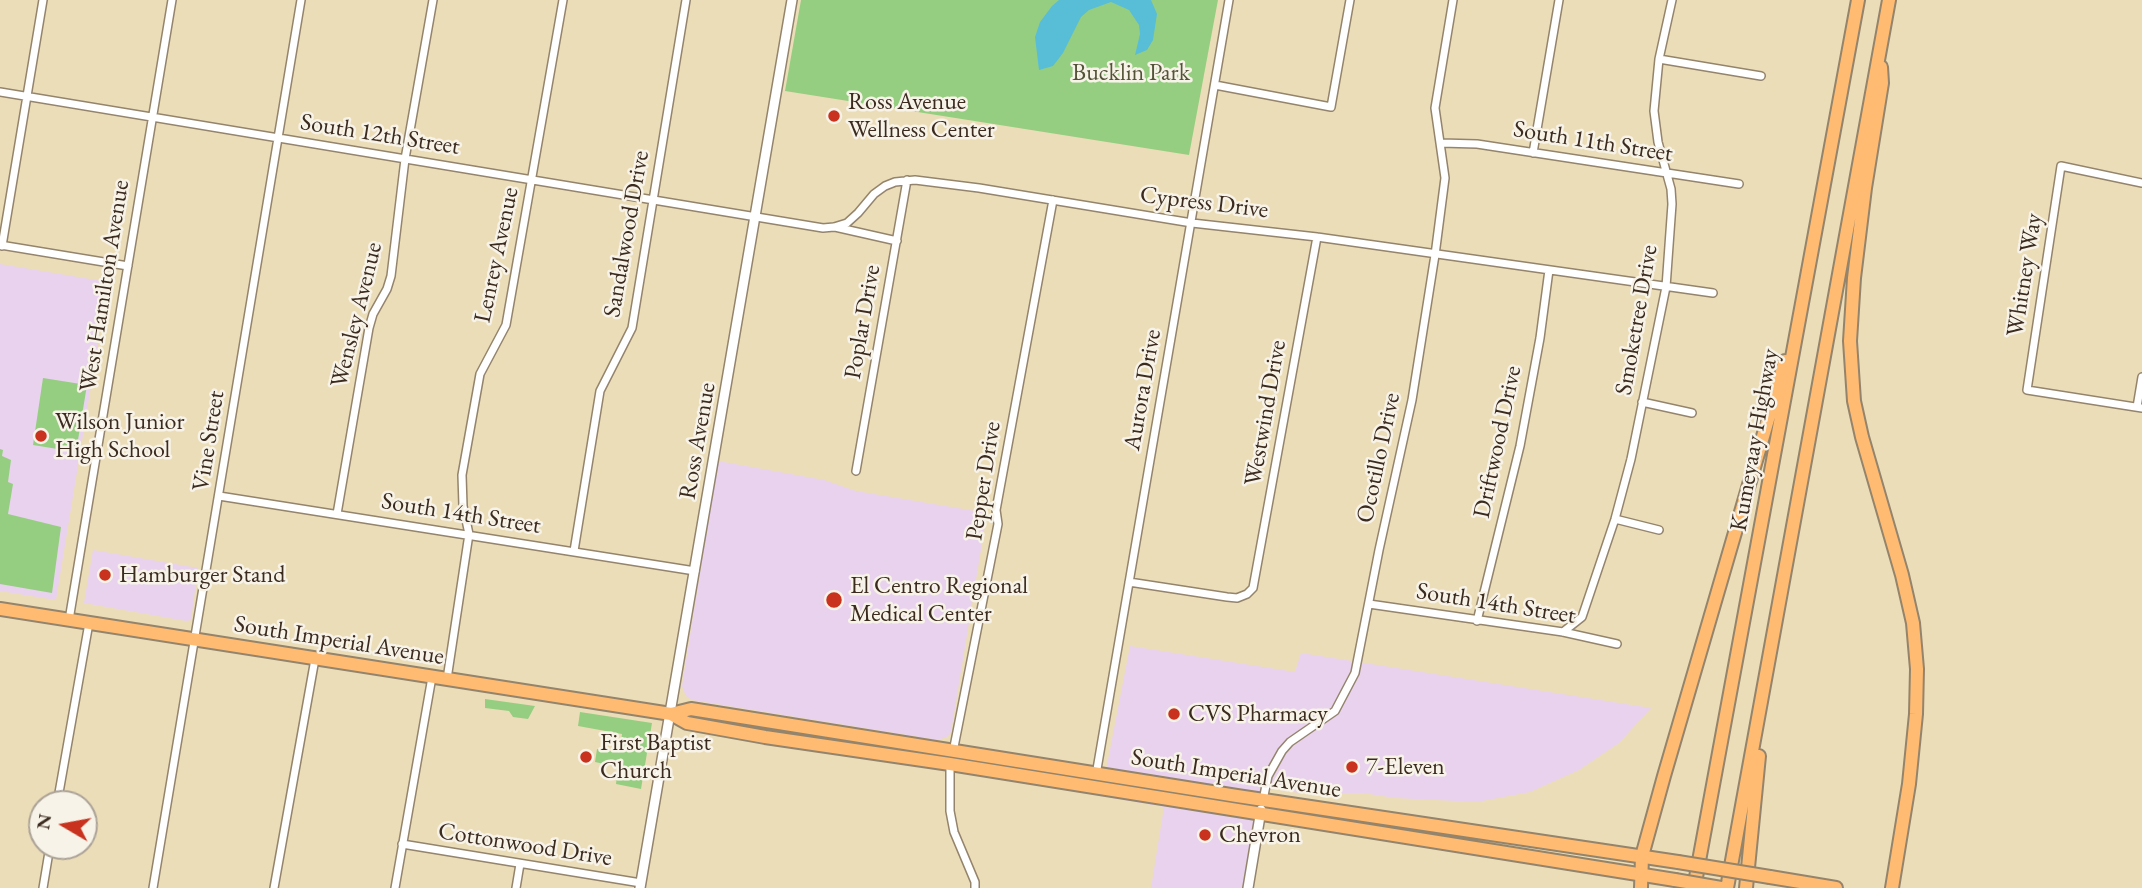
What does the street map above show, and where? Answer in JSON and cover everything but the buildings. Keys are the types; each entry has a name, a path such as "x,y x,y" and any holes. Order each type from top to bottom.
{"highway":[{"name":"Kumeyaay Highway","path":"1694,888 1858,0"},
{"path":"1727,888 1889,0"},
{"path":"1879,50 1882,83 1865,188 1854,278 1850,341 1854,401 1862,438 1902,575 1913,623 1916,657 1916,714 1909,784 1892,888"},
{"path":"1640,881 1642,856 1779,375 1796,332"},
{"name":"South Imperial Avenue","path":"0,609 671,714 687,723 811,744 1097,774 1836,888"},
{"name":"South Imperial Avenue","path":"671,714 691,709 813,728 1094,787 1261,813 1640,881 1675,880 1721,888"},
{"path":"1746,888 1759,754 1756,727"},
{"path":"811,744 813,728"}],"street":[{"path":"44,0 1,245 128,266"},
{"name":"West Hamilton Avenue","path":"69,620 172,0"},
{"name":"Vine Street","path":"153,888 301,0"},
{"name":"Wensley Avenue","path":"337,514 369,328 391,276 405,159 433,0"},
{"name":"Lenrey Avenue","path":"447,679 469,534 463,506 462,475 480,374 506,325 563,0"},
{"name":"Sandalwood Drive","path":"574,551 600,391 632,328 686,0"},
{"name":"Ross Avenue","path":"640,885 792,0"},
{"name":"Aurora Drive","path":"1094,787 1229,0"},
{"path":"1215,85 1331,107 1350,0"},
{"name":"Ocotillo Drive","path":"1248,888 1268,776 1290,742 1335,711 1355,673 1412,400 1435,255 1445,178 1435,108 1453,0"},
{"path":"1533,153 1559,0"},
{"name":"Smoketree Drive","path":"1563,632 1581,617 1615,519 1631,459 1666,287 1671,188 1655,123 1659,59 1672,0"},
{"path":"1659,59 1761,76"},
{"name":"South 12th Street","path":"0,92 755,217"},
{"name":"South 11th Street","path":"1441,143 1477,144 1739,184"},
{"name":"Whitney Way","path":"2140,408 2027,390 2061,166 2142,183"},
{"name":"Cypress Drive","path":"835,227 848,223 874,194 885,186 907,180 979,188 1192,223 1317,237 1713,293"},
{"name":"Poplar Drive","path":"856,471 907,180"},
{"name":"Pepper Drive","path":"975,888 975,882 954,832 950,811 952,758 998,524 996,510 1053,200"},
{"path":"755,217 823,228 835,227 897,240"},
{"name":"Westwind Drive","path":"1129,582 1237,598 1253,588 1317,237"},
{"name":"Driftwood Drive","path":"1477,621 1520,446 1549,270"},
{"path":"2140,408 2142,377"},
{"path":"1642,402 1692,413"},
{"name":"South 14th Street","path":"219,496 695,571"},
{"path":"1615,519 1659,530"},
{"name":"South 14th Street","path":"1369,604 1563,632 1617,644"},
{"path":"59,790 89,623"},
{"path":"274,888 315,659"},
{"path":"395,888 432,677"},
{"name":"Cottonwood Drive","path":"402,844 640,885"},
{"path":"43,888 48,860"},
{"path":"516,888 520,864"}],"shaded area":[{"name":"Wilson Junior High School","path":"0,264 108,282 56,600 0,591"},
{"name":"El Centro Regional Medical Center","path":"718,461 824,480 856,491 987,513 951,732 947,737 938,740 692,700 686,696 682,686"},
{"path":"93,550 198,568 191,620 84,603"},
{"path":"1130,646 1295,672 1301,653 1651,708 1619,743 1579,770 1530,792 1477,802 1395,798 1363,793 1300,793 1266,788 1248,888 1151,888 1164,807 1101,796"}],"green space":[{"name":"Bucklin Park","path":"801,0 1218,0 1189,155 785,91"},
{"path":"43,378 87,385 76,452 33,445"},
{"path":"0,449 3,450 2,456 11,460 8,482 13,484 8,514 61,527 52,593 0,584"},
{"path":"485,699 535,706 528,719 513,717 509,711 485,708"},
{"path":"580,712 652,723 641,789 616,784 618,767 595,762 597,749 620,752 622,734 578,726"}],"water":[{"path":"1059,0 1151,0 1157,14 1153,40 1147,50 1135,55 1140,34 1139,25 1129,10 1111,2 1089,10 1081,17 1063,53 1053,66 1039,70 1035,37 1040,22"}],"place":[{"name":"Ross Avenue Wellness Center","path":"834,116"},
{"name":"Wilson Junior High School","path":"41,436"},
{"name":"Hamburger Stand","path":"105,575"},
{"name":"El Centro Regional Medical Center","path":"834,600"},
{"name":"CVS Pharmacy","path":"1174,714"},
{"name":"First Baptist Church","path":"586,757"},
{"name":"7-Eleven","path":"1352,767"},
{"name":"Chevron","path":"1205,835"}]}
